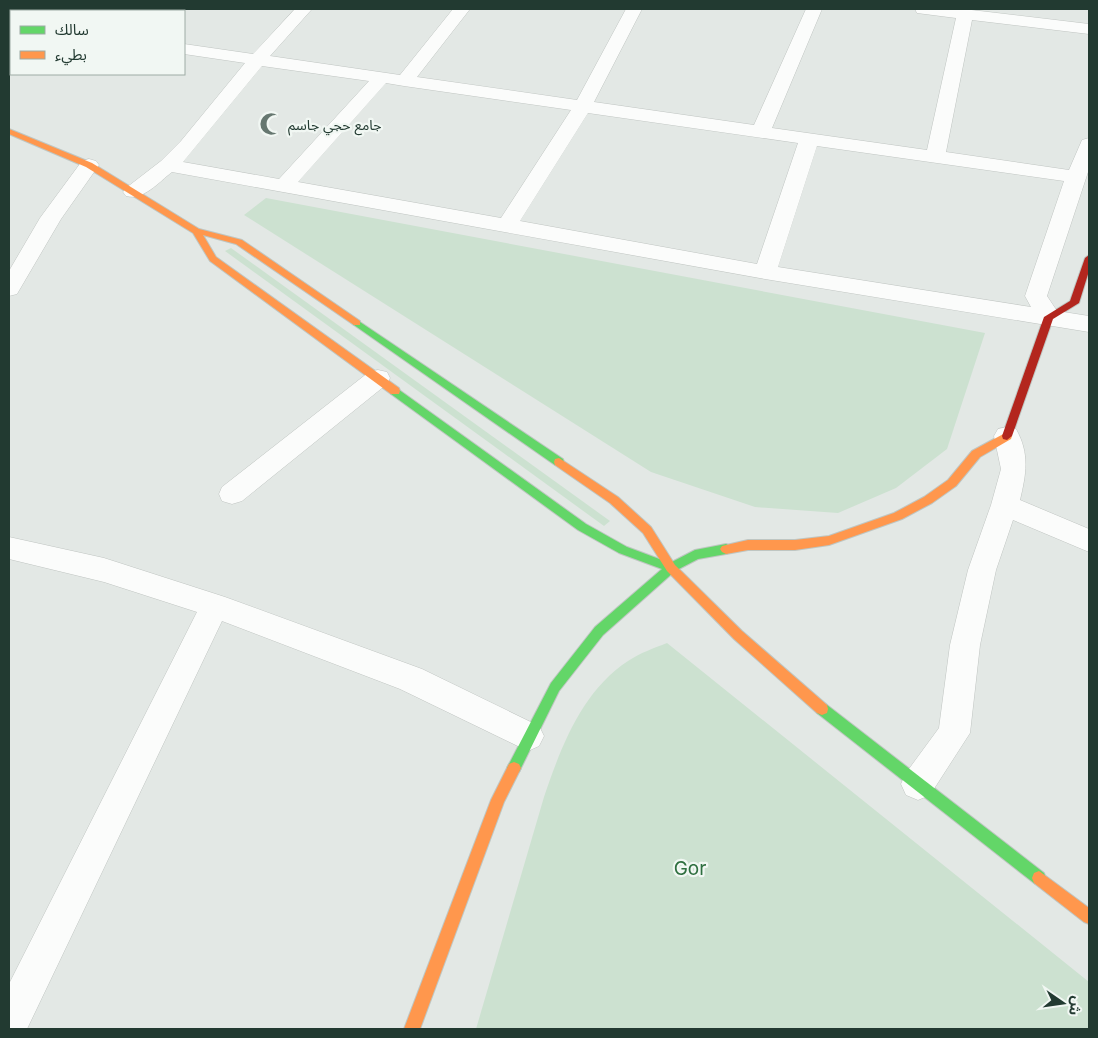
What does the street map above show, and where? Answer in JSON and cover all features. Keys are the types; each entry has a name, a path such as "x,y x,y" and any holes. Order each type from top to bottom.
{"main road":[{"path":"9,130 90,165 196,231 239,242 614,500 647,530 671,568 738,635 833,719 1089,917"},
{"path":"196,231 213,259 582,526 623,550 671,568"},
{"path":"412,1029 469,872 498,800 528,736 555,686 598,631 671,568 695,555 748,546 795,545 829,540 874,526 928,500 952,483 976,454 1007,436 1049,318 1074,303 1089,258"}],"street":[{"path":"134,192 168,165 188,145 258,59 304,9"},
{"path":"404,80 462,9"},
{"path":"506,226 583,106 634,9"},
{"path":"761,132 814,9"},
{"path":"932,9 1089,29"},
{"path":"935,157 965,14"},
{"path":"185,49 1076,177"},
{"path":"284,186 382,77"},
{"path":"765,272 808,140"},
{"path":"1049,318 1036,296 1089,144"},
{"path":"9,289 51,218 90,165"},
{"path":"168,165 765,272 1089,324"},
{"path":"232,494 378,378"},
{"path":"918,784 954,733 965,645 982,570 1005,505 1014,469 1007,436"},
{"path":"1005,505 1089,541"},
{"path":"9,548 104,570 215,606 411,679 528,736"},
{"path":"9,1024 215,606"}],"green space":[{"path":"266,198 985,333 947,449 896,488 838,513 755,507 651,472 244,215"},
{"path":"231,248 610,521 604,526 225,251"},
{"name":"Gor","path":"667,643 1089,982 1089,1029 476,1029 544,797 566,740 586,704 612,673 637,656"}],"traffic: fast":[{"path":"357,323 559,462"},
{"path":"395,391 582,527 623,550 671,568"},
{"path":"514,768 555,687 599,631 671,568 695,555 726,549"},
{"path":"822,709 1039,878"}],"traffic: slow":[{"path":"9,131 89,165 196,231 239,242 357,323"},
{"path":"196,231 213,259 395,391"},
{"path":"726,549 748,545 795,545 829,540 898,516 928,500 952,483 976,454 1007,436"},
{"path":"559,462 614,500 647,530 671,568 738,635 822,709"},
{"path":"412,1029 498,800 514,768"},
{"path":"1039,878 1089,917"}],"traffic: jam":[{"path":"1007,436 1049,317 1074,303 1089,258"}],"place":[{"name":"جامع حجي جاسم","path":"271,124"}]}
